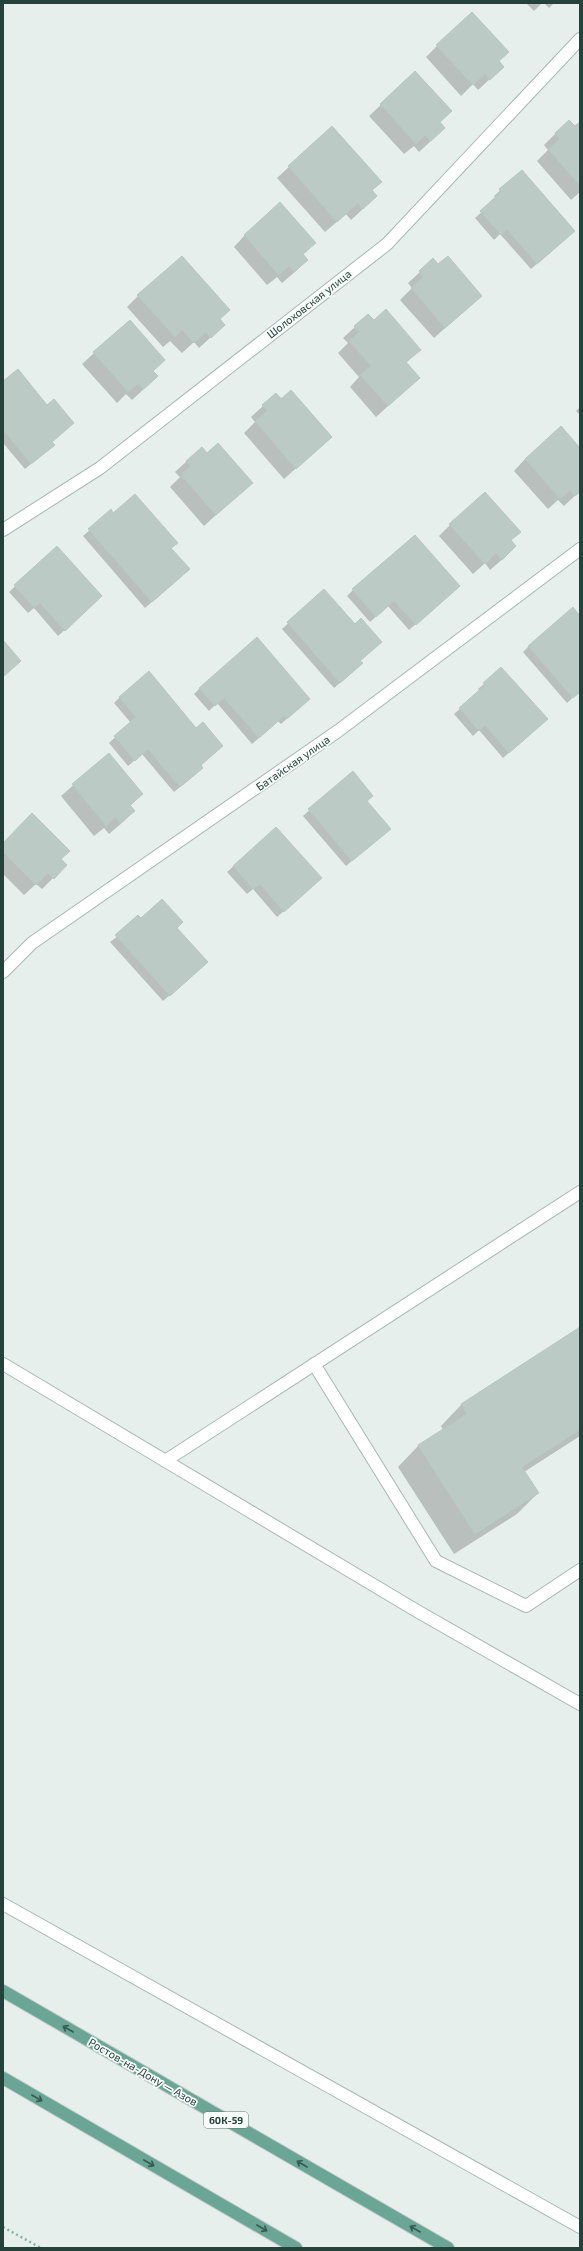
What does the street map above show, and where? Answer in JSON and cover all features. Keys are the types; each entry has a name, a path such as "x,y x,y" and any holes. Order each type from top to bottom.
{"main road":[{"name":"Ростов-на-Дону — Азов","path":"3,1991 448,2248"},
{"path":"3,2078 296,2248"}],"street":[{"name":"Шолоховская улица","path":"3,530 100,468 387,244 580,39"},
{"name":"Батайская улица","path":"3,972 32,943 338,731 580,549"},
{"path":"165,1461 580,1192"},
{"path":"3,1364 417,1611 580,1704"},
{"path":"314,1364 436,1562 526,1606 580,1570"},
{"path":"3,1904 580,2226"}],"path":[{"path":"3,2227 41,2248"}],"building":[{"path":"472,12 509,52 499,61 504,67 490,80 485,74 473,85 436,45"},
{"path":"415,71 452,111 440,122 445,128 431,141 425,135 416,144 380,104"},
{"path":"569,120 575,126 580,122 580,186 548,149 560,139 555,133"},
{"path":"332,126 382,182 372,190 377,196 363,209 358,203 337,222 288,166"},
{"path":"522,170 575,231 537,264 507,229 501,235 480,211 501,192 499,189"},
{"path":"280,202 316,243 303,254 308,260 294,272 289,266 279,275 244,235"},
{"path":"182,256 230,310 220,319 225,325 211,338 206,332 194,343 182,330 175,337 137,295"},
{"path":"448,256 482,296 445,328 411,288 423,277 419,271 433,258 438,264"},
{"path":"386,309 421,350 406,362 420,378 388,406 360,375 371,366 349,341 359,332 354,326 368,314 374,320"},
{"path":"130,320 165,360 153,371 158,376 144,389 138,384 128,392 93,352"},
{"path":"18,369 47,405 54,399 74,423 52,442 55,445 31,464 3,430 3,381"},
{"path":"291,390 332,437 296,469 255,421 267,411 262,405 276,393 281,399"},
{"path":"561,426 580,448 580,492 575,496 570,490 560,499 525,459"},
{"path":"218,443 253,483 216,515 181,475 191,466 186,461 202,447 207,453"},
{"path":"485,492 521,532 511,540 516,546 502,560 496,553 485,564 449,524"},
{"path":"135,494 178,543 171,548 190,569 152,602 88,529 111,509 113,513"},
{"path":"415,535 460,586 416,625 394,601 376,617 352,589"},
{"path":"57,546 102,596 65,631 40,603 34,608 14,585"},
{"path":"324,589 355,624 361,618 382,642 360,661 363,663 340,683 287,622"},
{"path":"573,607 580,616 580,692 573,698 528,646"},
{"path":"257,637 310,699 287,719 284,716 259,738 224,698 215,706 199,688"},
{"path":"3,640 21,661 3,677"},
{"path":"501,667 548,719 509,753 485,725 479,731 459,708 485,685 483,683"},
{"path":"149,671 196,728 203,722 223,746 201,765 203,768 180,787 148,749 135,761 114,736 136,717 119,697"},
{"path":"109,753 143,794 130,805 135,811 120,823 116,817 106,826 72,784"},
{"path":"353,771 373,796 367,801 391,829 352,861 308,809"},
{"path":"32,813 70,851 61,859 67,865 54,879 48,873 36,885 3,852 3,843"},
{"path":"276,827 322,878 284,912 260,884 253,889 233,866"},
{"path":"162,899 183,922 177,928 208,962 170,996 115,935 138,915 141,918"},
{"path":"580,1327 580,1430 522,1467 539,1493 475,1534 418,1445 467,1414 461,1404"}]}
